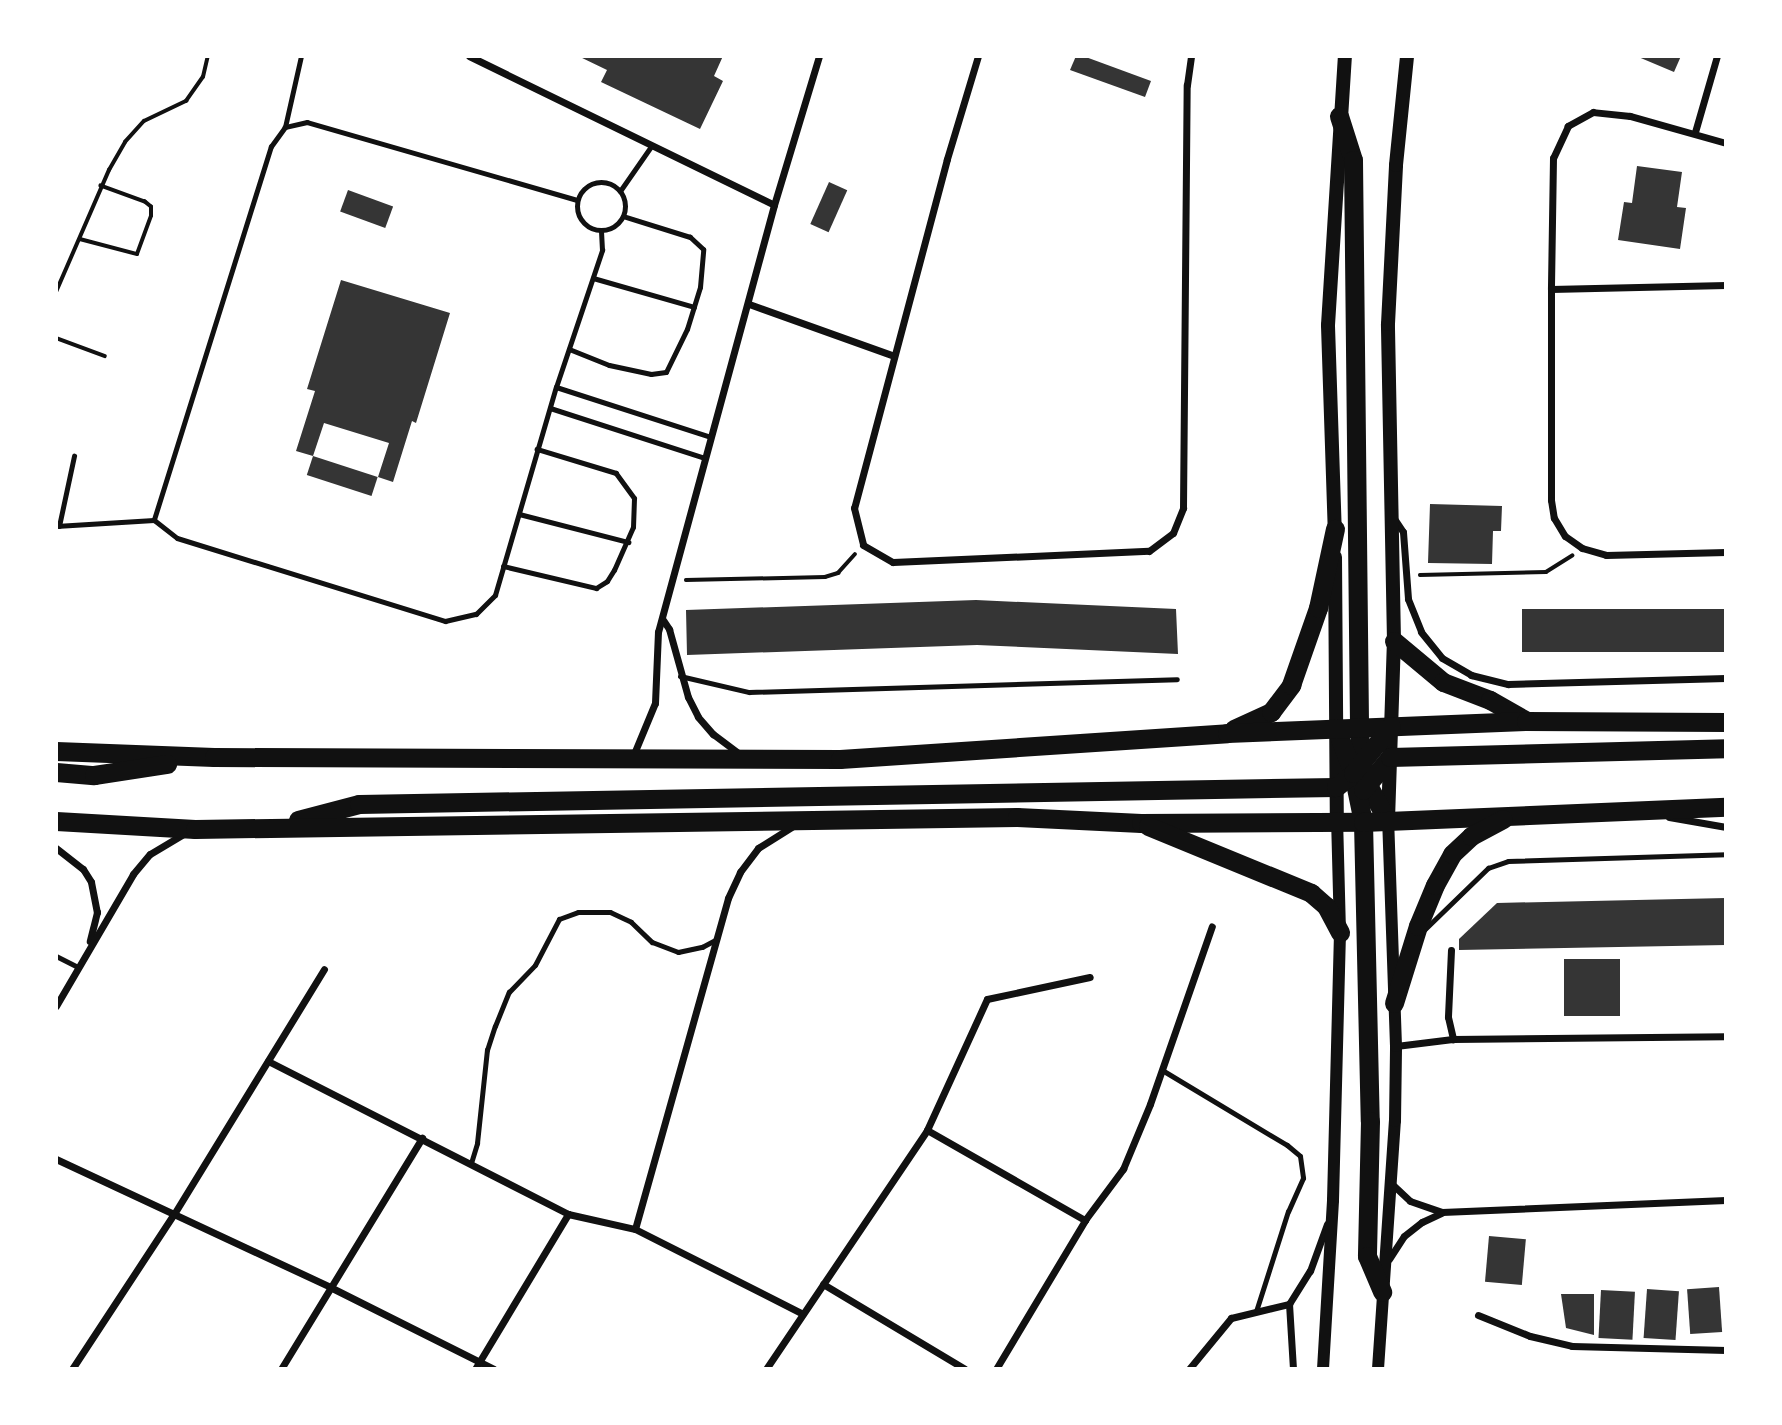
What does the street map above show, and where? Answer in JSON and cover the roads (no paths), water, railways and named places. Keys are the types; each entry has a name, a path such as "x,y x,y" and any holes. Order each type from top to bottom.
{"highway":[{"path":"1339,116 1353,160 1359,728 1370,1121 1367,1256 1382,1284"},
{"path":"1227,733 1271,712 1291,685 1318,608 1335,529"},
{"path":"1394,642 1443,682 1490,700 1526,721"},
{"path":"56,751 214,757 840,759 1227,733 1391,726 1526,721 1726,722"},
{"path":"1337,821 1391,726"},
{"path":"1336,729 1360,779 1388,821"},
{"path":"268,828 359,804 1336,787 1360,779 1390,757 1726,748"},
{"path":"56,772 94,775 214,757"},
{"path":"56,821 195,829 1017,817 1141,823 1363,822 1726,807"},
{"path":"1394,1003 1412,941 1435,885 1452,853 1471,836 1510,816"},
{"path":"1141,823 1294,884 1326,906 1340,932"}],"main road":[{"path":"1337,821 1335,529 1328,325 1339,116 1345,56"},
{"path":"1388,821 1394,642 1388,324 1396,165 1407,56"}],"street":[{"path":"469,56 774,205"},
{"path":"631,760 641,742 655,702 658,632 774,205 819,56"},
{"path":"978,56 854,508 863,545 893,562 1149,551 1173,533 1183,508 1187,85 1191,56"},
{"path":"1695,132 1717,56"},
{"path":"1726,143 1695,132 1630,116 1593,112 1568,126 1553,158 1550,289 1551,500 1555,518 1565,536 1582,548 1606,555 1726,552"},
{"path":"1550,289 1726,285"},
{"path":"749,304 894,356"},
{"path":"1390,513 1403,531 1408,599 1421,632 1442,657 1471,675 1508,684 1726,678"},
{"path":"663,620 669,629 680,676 698,717 730,748 749,759"},
{"path":"1623,812 1726,827"},
{"path":"635,1229 728,898 740,872 758,848 782,831 809,820"},
{"path":"1323,1369 1334,1200 1340,932 1337,821"},
{"path":"1378,1369 1396,1046 1388,821"},
{"path":"56,1006 132,874 150,854 195,829"},
{"path":"56,848 83,869 95,897 97,912 86,951"},
{"path":"996,1369 1085,1220 1122,1169 1162,1070 1212,926"},
{"path":"1451,950 1448,1017 1452,1039"},
{"path":"72,1369 174,1214 324,969"},
{"path":"766,1369 927,1130 987,999 1090,977"},
{"path":"1396,1046 1452,1039 1726,1036"},
{"path":"268,1061 568,1214 635,1229 803,1314"},
{"path":"927,1130 1085,1220"},
{"path":"281,1369 422,1138"},
{"path":"56,1159 330,1287 494,1369"},
{"path":"1390,1180 1396,1191 1410,1201 1442,1212 1726,1200"},
{"path":"1293,1369 1289,1304 1322,1246 1334,1200"},
{"path":"1382,1284 1391,1255 1404,1236 1422,1222 1442,1212"},
{"path":"475,1369 568,1214"},
{"path":"823,1284 965,1369"},
{"path":"1189,1369 1231,1318 1289,1304"},
{"path":"1478,1314 1530,1336 1572,1346 1726,1350"}],"lane":[{"path":"154,520 271,146 285,127 301,56"},
{"path":"285,127 307,122 577,200"},
{"path":"620,191 652,145"},
{"path":"596,182 609,183 620,191 625,203 623,216 614,226 601,231 587,227 578,215 577,200 584,188 596,182"},
{"path":"569,349 609,365 651,374 666,372 694,307 704,265 703,249 690,237 623,216"},
{"path":"74,456 58,526 154,520 177,538 445,621 476,614 495,595 556,387 602,250 601,231"},
{"path":"593,278 694,307"},
{"path":"556,387 711,437"},
{"path":"550,408 705,458"},
{"path":"503,566 596,588 607,581 628,542 634,498 626,483 616,473 537,449"},
{"path":"519,514 628,542"},
{"path":"680,676 748,692 1177,679"},
{"path":"1412,941 1488,868 1508,861 1726,854"},
{"path":"471,1163 477,1143 487,1049 495,1026 509,992 535,965 559,919 578,912 610,912 631,922 653,942 678,952 702,947 717,939"},
{"path":"56,956 78,967"},
{"path":"1162,1070 1287,1145 1300,1156 1303,1178 1288,1212 1256,1311"}]}
